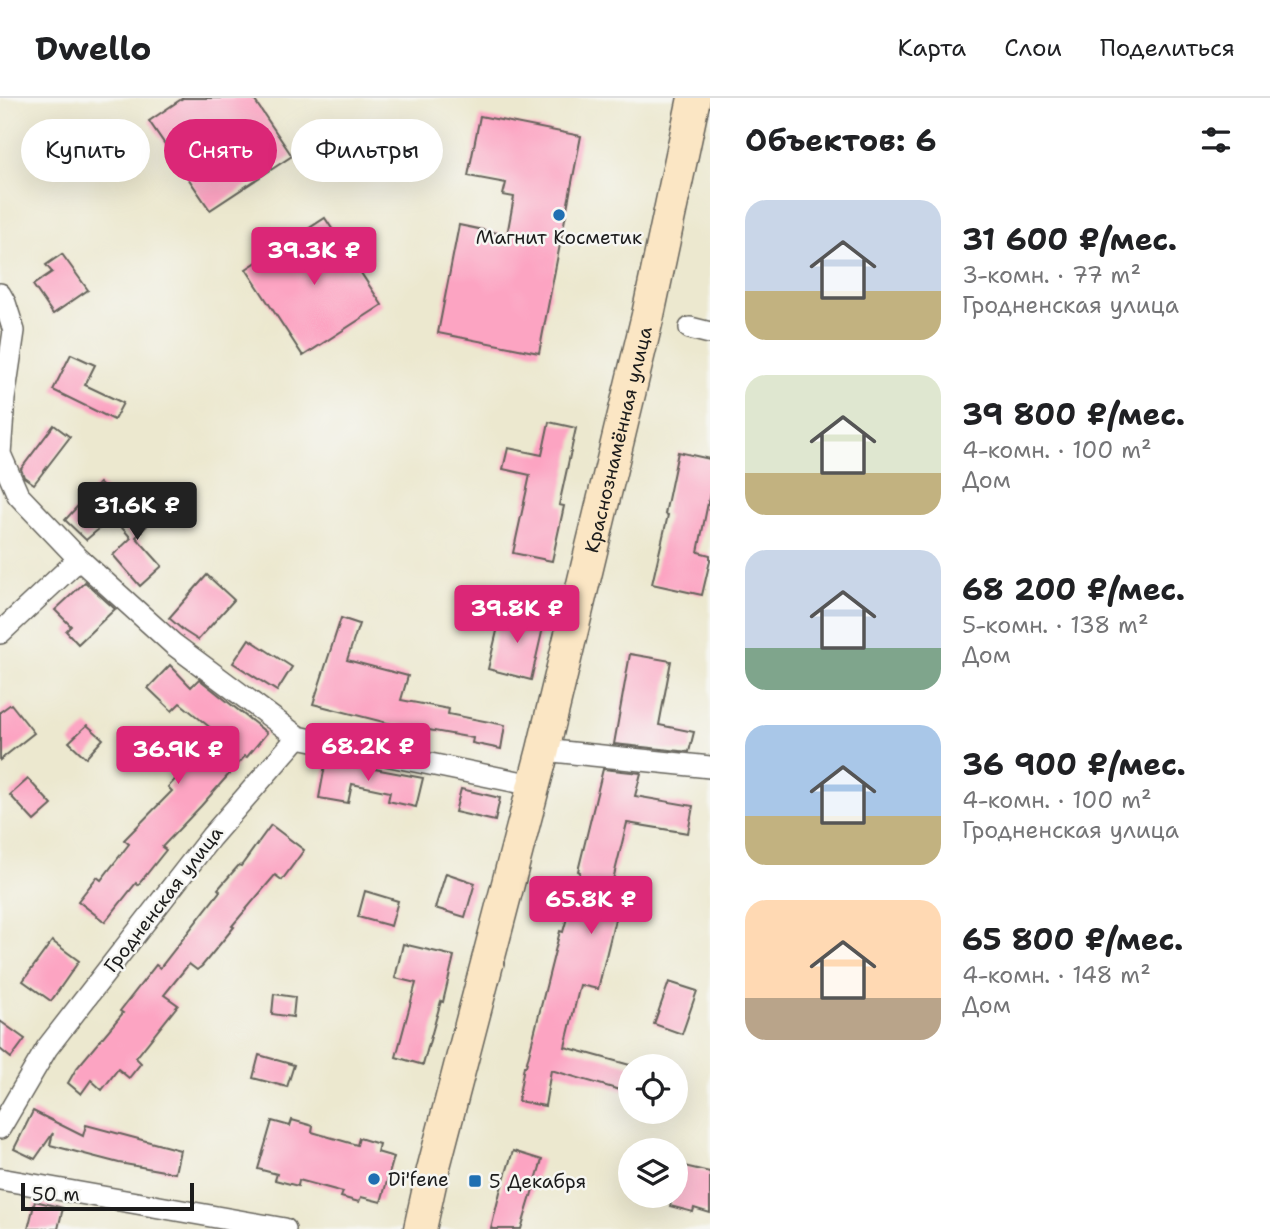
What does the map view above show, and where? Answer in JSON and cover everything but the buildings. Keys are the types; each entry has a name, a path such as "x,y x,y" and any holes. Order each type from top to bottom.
{"street":[{"name":"Краснознамённая улица","path":"420,1229 543,750 648,315 695,98"},
{"path":"0,294 14,331 4,399 0,454 18,495 79,559 173,644 298,737 533,785"},
{"path":"0,633 79,559"},
{"name":"Гродненская улица","path":"0,1129 47,1048 211,836 298,737"},
{"path":"543,750 710,767"},
{"path":"0,1179 285,1229"}],"place":[{"name":"Магнит Косметик","path":"559,215"},
{"name":"Di'fene","path":"374,1179"},
{"name":"5 Декабря","path":"475,1181"}]}
